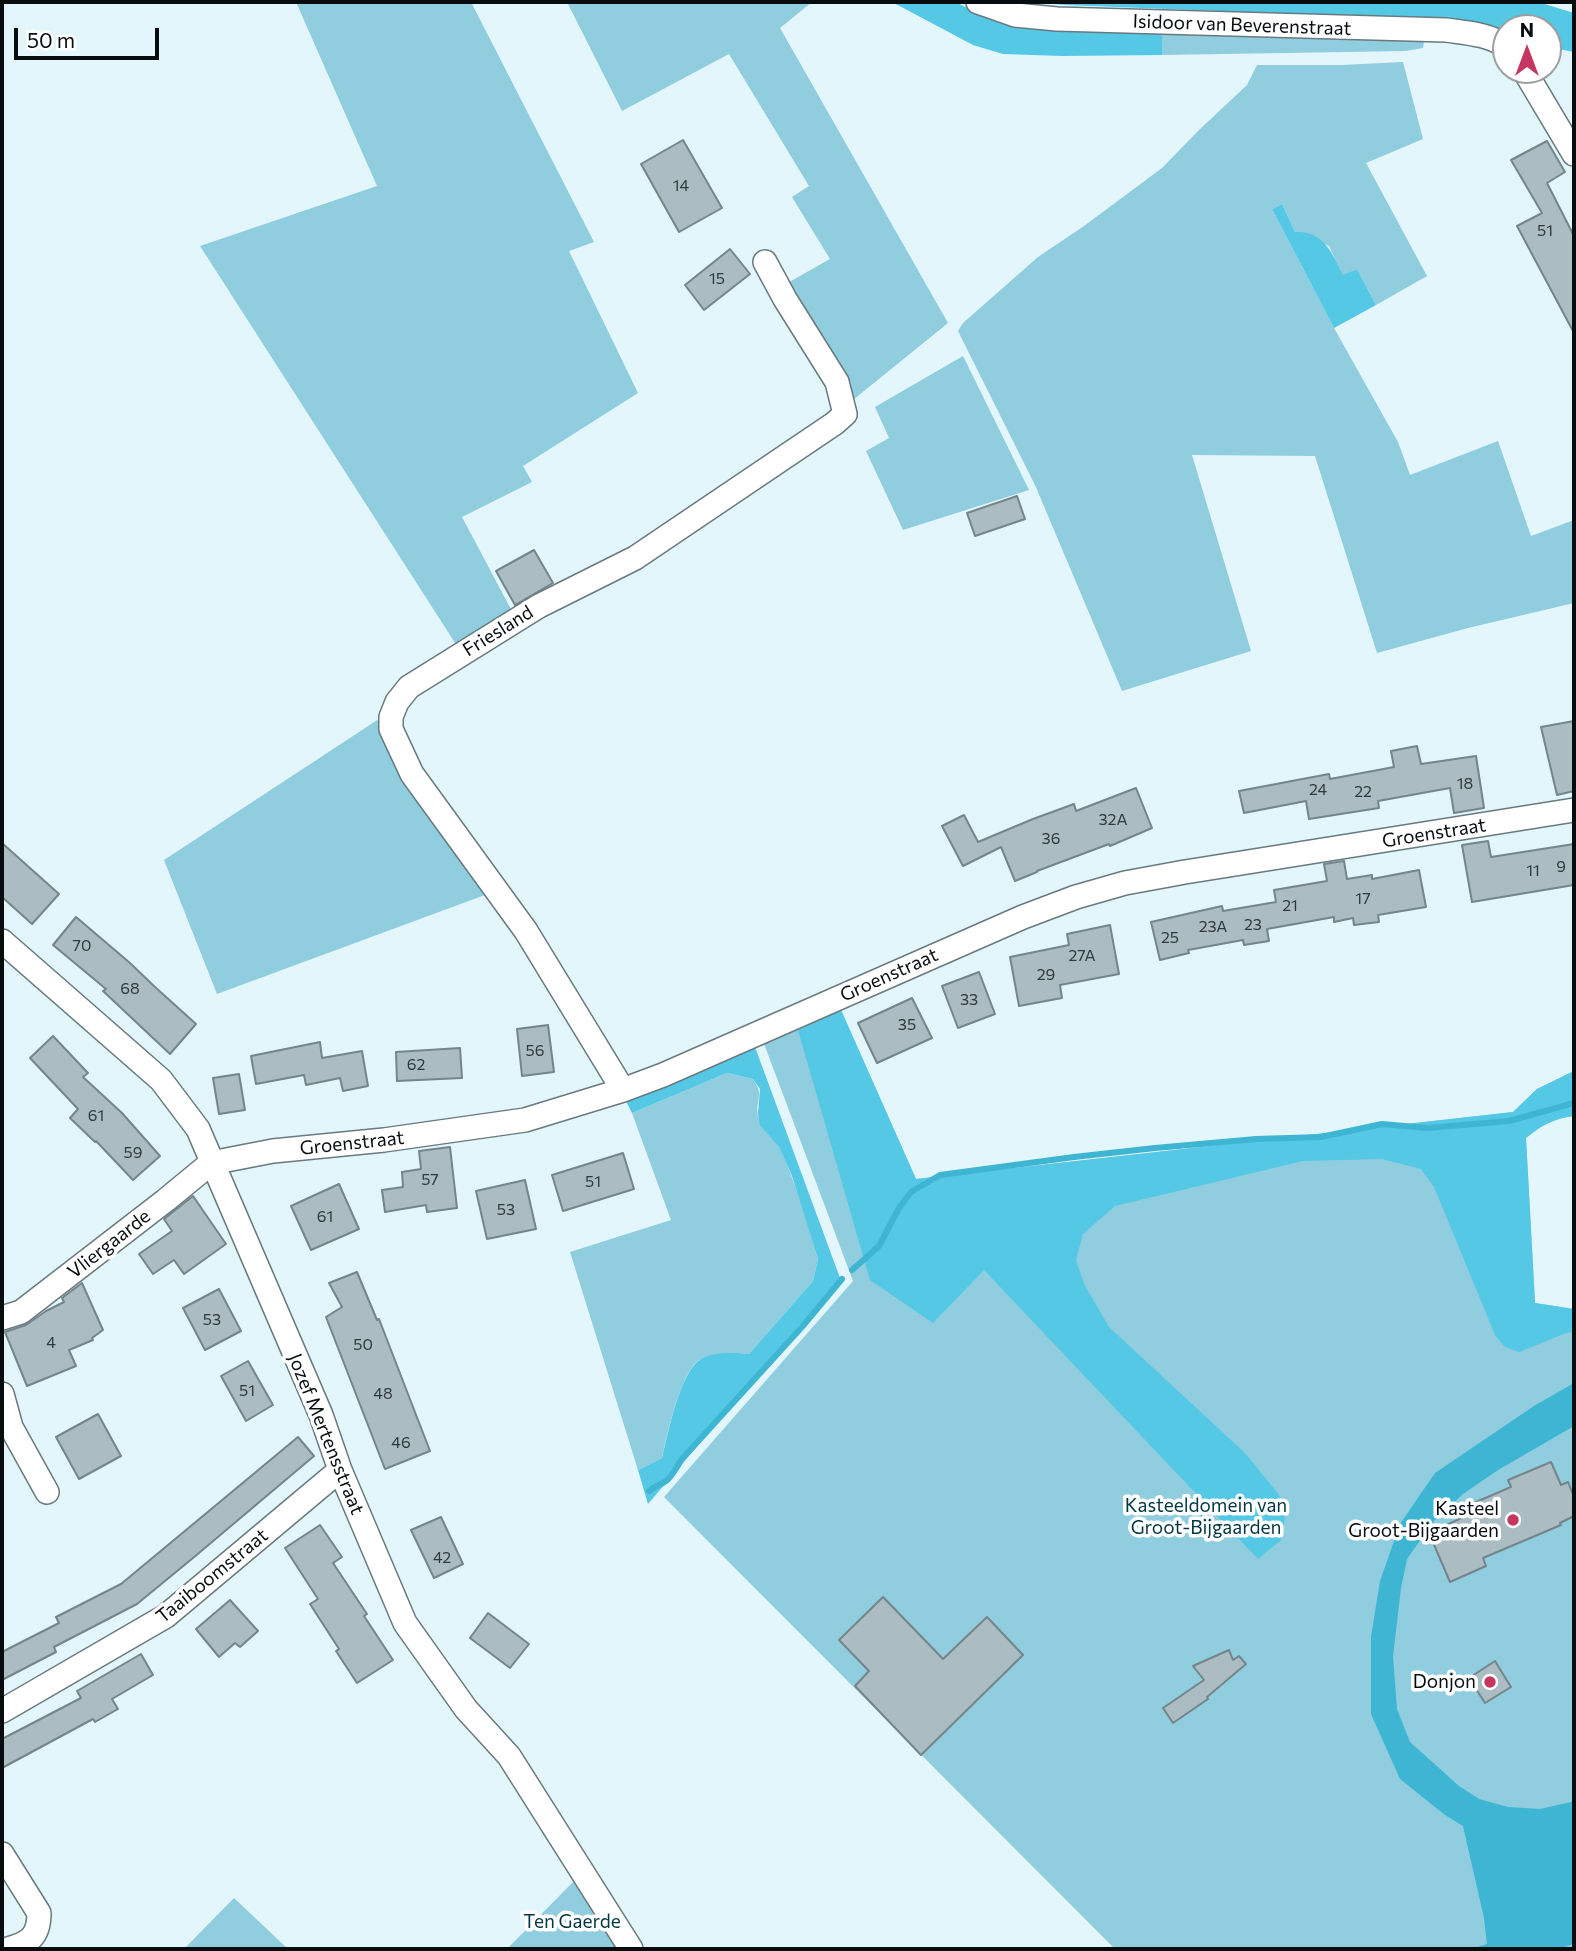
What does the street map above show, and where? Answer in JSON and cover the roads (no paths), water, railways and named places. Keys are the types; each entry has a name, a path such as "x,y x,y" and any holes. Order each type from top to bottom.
{"street":[{"name":"Isidoor van Beverenstraat","path":"978,2 1015,15 1057,19 1446,30 1492,38"},
{"path":"1532,84 1574,154"},
{"name":"Friesland","path":"623,1090 526,931 412,774 391,729 391,717 397,702 409,687 539,606 635,558 845,414 837,382 765,262"},
{"name":"Groenstraat","path":"211,1163 273,1151 384,1140 525,1119 623,1090 1023,917 1076,897 1125,883 1574,810"},
{"name":"Jozef Mertensstraat","path":"2,941 161,1080 198,1129 321,1415 340,1470 405,1623 466,1709 509,1756 631,1949"},
{"name":"Vliergaarde","path":"2,1318 21,1312 211,1163"},
{"path":"2,1394 11,1427 47,1492"},
{"name":"Taaiboomstraat","path":"2,1711 166,1616 340,1470"},
{"path":"2,1854 39,1913 39,1924 34,1936 27,1943 8,1949"}],"waterway":[{"path":"852,1270 879,1246 899,1208 911,1192 940,1175 1155,1148 1256,1139 1321,1137 1382,1124 1427,1128 1509,1121 1574,1102"},
{"path":"649,1491 671,1476 682,1459 842,1279"}],"place":[{"name":"Kasteel Groot-Bijgaarden","path":"1513,1520"},
{"name":"Donjon","path":"1490,1682"}],"park label":[{"name":"Kasteeldomein van Groot-Bijgaarden","path":"1206,1517"},
{"name":"Ten Gaerde","path":"572,1922"}]}
